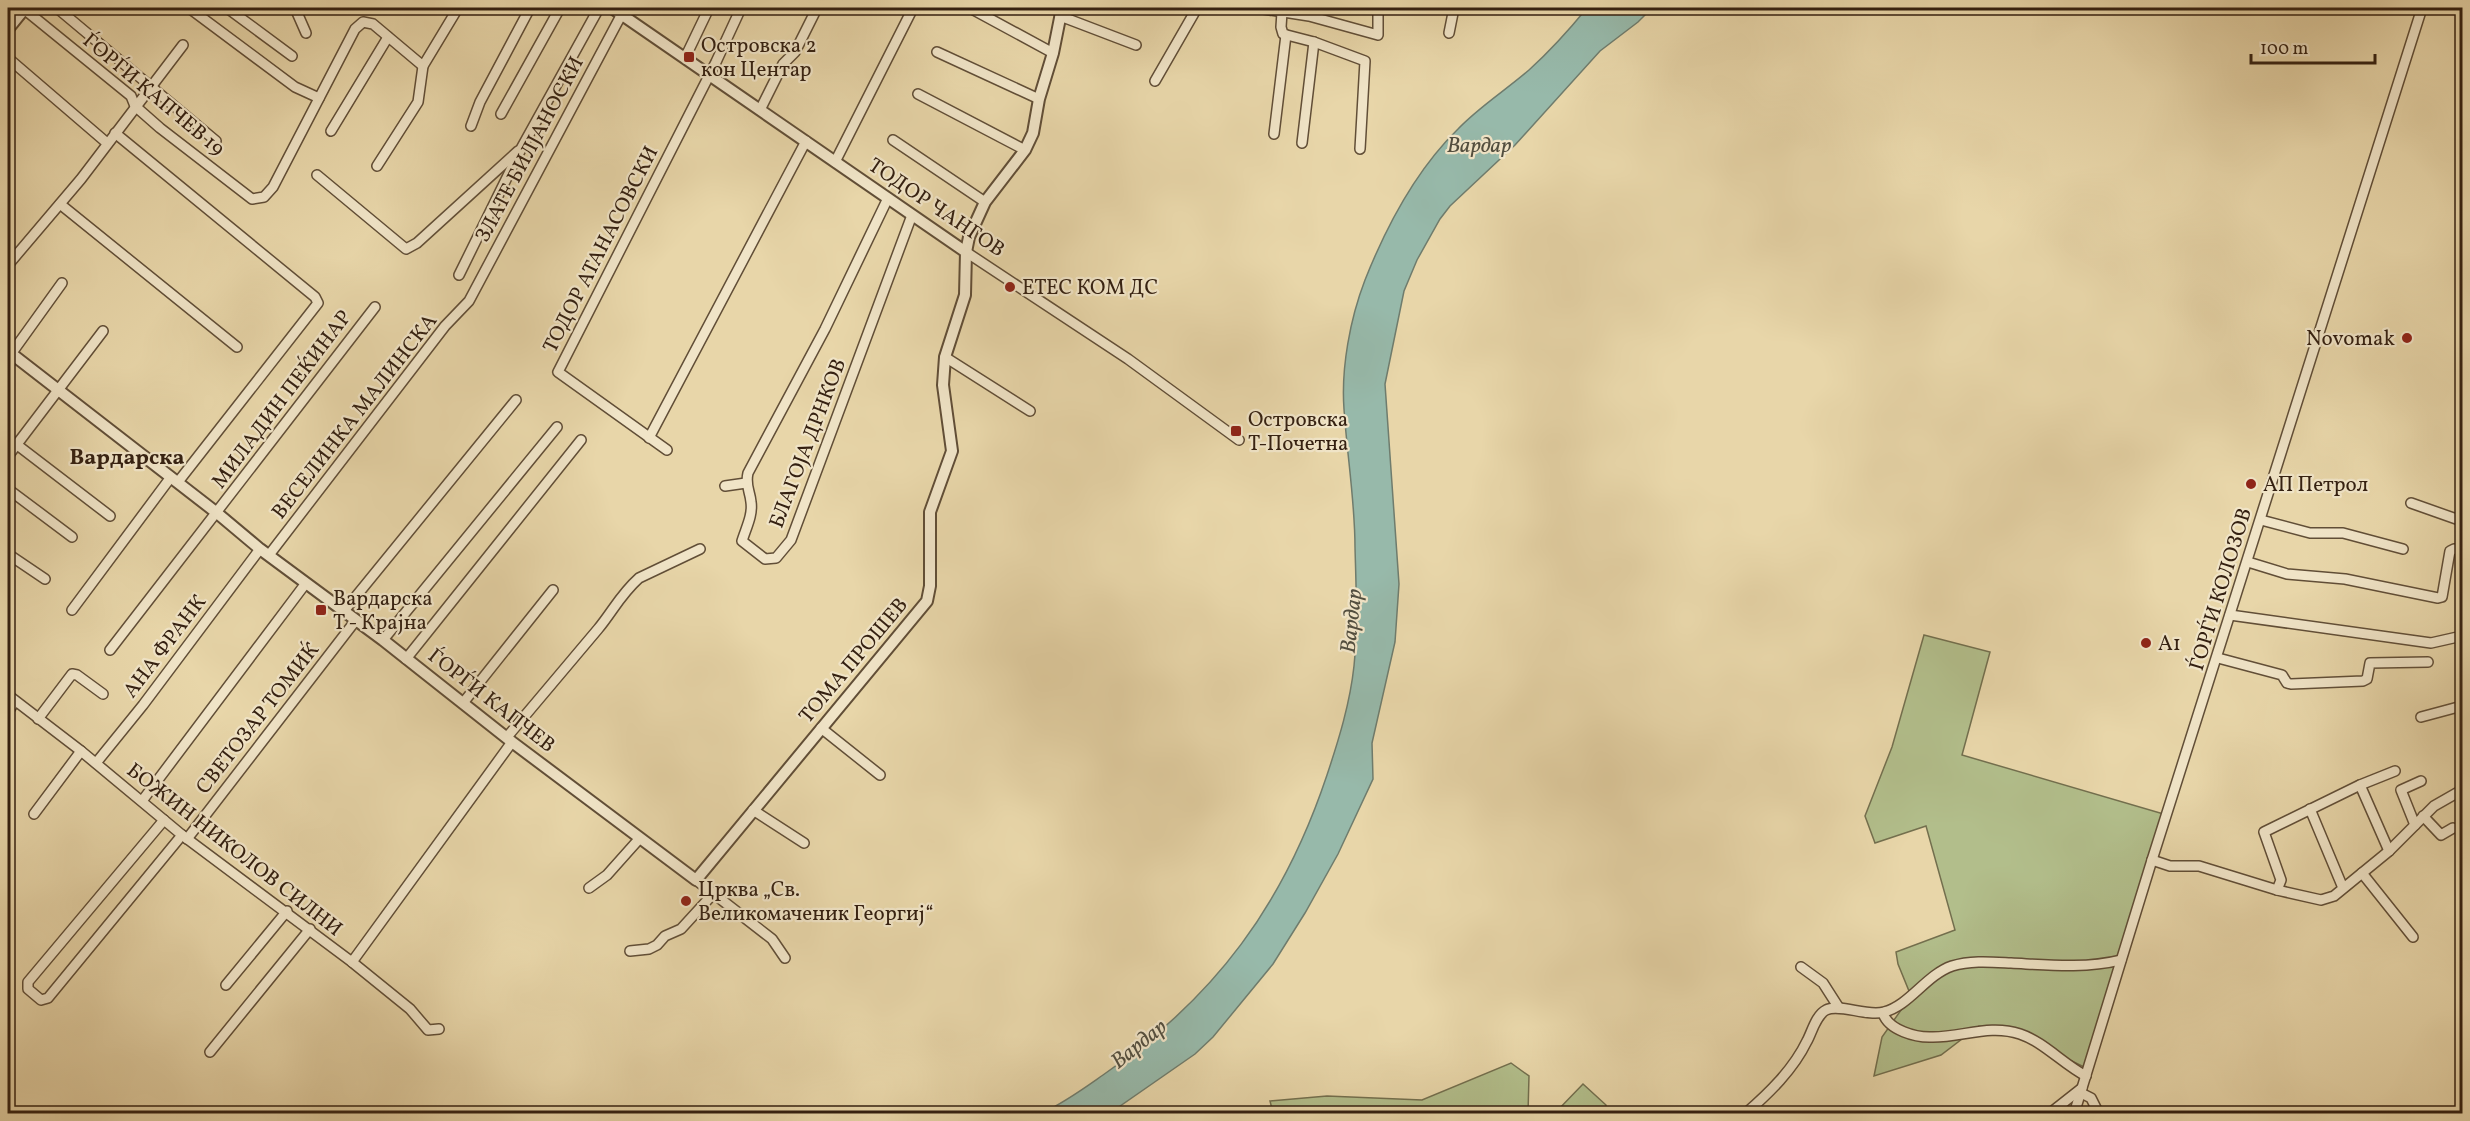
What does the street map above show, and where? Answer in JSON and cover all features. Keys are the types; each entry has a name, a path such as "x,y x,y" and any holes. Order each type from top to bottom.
{"street":[{"path":"8,29 24,8"},
{"name":"ЃОРЃИ КАПЧЕВ 19","path":"24,8 131,96 135,106 160,128 252,199 264,197 273,187 319,98"},
{"path":"57,8 216,141"},
{"path":"189,8 295,87 319,98 355,30 363,22 373,24 423,66"},
{"path":"227,8 292,56"},
{"path":"295,8 306,33"},
{"path":"377,166 418,102 423,66 458,8"},
{"path":"471,126 480,102 530,8"},
{"path":"501,114 560,8"},
{"path":"459,275 522,147 599,8"},
{"name":"ТОДОР ЧАНГОВ","path":"612,8 623,11 685,58 966,252 1128,359 1239,440"},
{"path":"685,58 709,8"},
{"path":"710,75 741,8"},
{"path":"760,110 783,64 795,52 817,8"},
{"path":"835,162 913,8"},
{"path":"970,8 1053,53"},
{"path":"1155,81 1197,8"},
{"path":"1257,8 1282,12 1309,12 1378,35 1378,8"},
{"path":"1449,33 1454,8"},
{"name":"ЃОРЃИ КОЛОЗОВ","path":"2074,1113 2422,8"},
{"name":"ЗЛАТЕ БИЛЈАНОСКИ","path":"469,301 623,11"},
{"path":"1061,12 1136,45"},
{"name":"ТОМА ПРОШЕВ","path":"696,880 927,601 930,586 930,512 952,451 943,385 945,357 965,295 966,252 969,237 985,202 1025,150 1033,133 1039,99 1053,53 1061,12"},
{"path":"1282,12 1281,29 1286,35 1314,42 1365,61 1360,149"},
{"path":"1274,134 1286,35"},
{"path":"331,131 388,37"},
{"path":"1302,143 1314,42"},
{"path":"8,265 60,204 183,45"},
{"path":"938,52 1039,99"},
{"path":"8,58 107,143"},
{"name":"ТОДОР АТАНАСОВСКИ","path":"667,450 558,372 710,75"},
{"path":"918,94 1025,150"},
{"path":"72,609 318,303 315,297 115,133"},
{"path":"893,140 985,202"},
{"path":"649,438 806,141"},
{"name":"ЗЛАТЕ БИЛЈАНОСКИ","path":"317,175 399,246 406,249 417,243 522,147"},
{"name":"БЛАГОЈА ДРНКОВ","path":"888,198 825,329 748,473 746,483 751,501 751,512 742,541 765,559 776,558 791,540 912,214"},
{"path":"60,204 237,347"},
{"path":"9,352 62,284"},
{"name":"ВЕСЕЛИНКА МАЛИНСКА","path":"265,552 445,326 469,301"},
{"name":"МИЛАДИН ПЕЌИНАР","path":"110,650 375,307"},
{"path":"8,456 103,330"},
{"name":"ЃОРЃИ КАПЧЕВ","path":"9,352 265,552 772,939 784,958"},
{"path":"945,357 1030,411"},
{"path":"344,611 516,400"},
{"path":"383,640 557,427"},
{"path":"406,658 581,440"},
{"path":"16,444 110,516"},
{"path":"725,486 746,483"},
{"path":"8,489 72,537"},
{"path":"2411,503 2463,521"},
{"path":"2261,520 2310,533 2343,533 2403,549"},
{"path":"2248,562 2287,574 2345,579 2438,598 2442,597 2450,552 2462,548"},
{"path":"352,962 510,739 600,626 619,597 639,578 700,549"},
{"name":"АНА ФРАНК","path":"96,763 265,552"},
{"path":"8,554 45,579"},
{"path":"142,801 306,583"},
{"path":"463,703 553,590"},
{"path":"2230,615 2431,643 2463,636"},
{"name":"СВЕТОЗАР ТОМИЌ","path":"164,820 28,982 28,989 41,1000 48,998 185,837 356,620"},
{"path":"2217,658 2282,675 2287,683 2291,684 2363,681 2367,679 2370,663 2427,662"},
{"path":"38,719 72,675 77,675 103,694"},
{"path":"8,712 11,698"},
{"name":"БОЖИН НИКОЛОВ СИЛНИ","path":"11,698 81,751 185,837 287,911 352,962 400,1001 428,1030 439,1029"},
{"path":"2421,717 2463,706"},
{"path":"821,728 880,775"},
{"path":"34,814 81,751"},
{"path":"2277,890 2281,880 2264,832 2360,785 2396,771"},
{"path":"2415,825 2400,790 2421,781"},
{"path":"2360,785 2389,850"},
{"path":"2152,860 2170,866 2199,866 2277,890 2325,900 2389,850 2434,806 2463,790"},
{"path":"2310,809 2343,888"},
{"path":"753,810 804,843"},
{"path":"2423,816 2441,835 2453,828"},
{"path":"589,888 607,875 640,838"},
{"path":"2362,873 2413,937"},
{"path":"630,951 649,949 657,945 665,936 681,929 713,894"},
{"path":"226,985 287,911"},
{"path":"210,1052 310,929"},
{"path":"1745,1113 1767,1095 1793,1064 1804,1048 1820,1014 1827,1009 1839,1008 1858,1012 1883,1013 1892,1009 1926,981 1952,966 1972,962 2078,966 2121,960"},
{"path":"1801,967 1823,983 1839,1008"},
{"path":"1883,1013 1885,1020 1891,1026 1931,1038 1992,1029 2022,1034 2086,1076"},
{"path":"2049,1113 2082,1091 2091,1098 2099,1113"}],"green space":[{"path":"1924,635 1990,652 1962,755 2167,815 2088,1069 2023,1037 1979,1026 1941,1055 1874,1076 1882,1037 1911,996 1898,964 1896,952 1955,930 1926,826 1875,843 1865,816 1892,747"},
{"path":"1511,1063 1529,1076 1528,1113 1273,1113 1270,1101 1327,1096 1422,1100"},
{"path":"1583,1084 1606,1105 1606,1113 1555,1113"}],"water":[{"name":"Вардар","path":"1587,8 1652,8 1638,22 1600,51 1515,145 1450,206 1417,260 1404,291 1385,384 1399,584 1395,642 1372,743 1373,779 1338,854 1273,964 1213,1037 1195,1054 1110,1113 1042,1113 1103,1075 1180,1013 1212,980 1241,944 1267,906 1290,865 1310,822 1340,734 1354,666 1355,530 1343,393 1351,327 1365,280 1393,219 1429,162 1466,121 1529,70"}],"place":[{"name":"Островска 2 кон Центар","path":"689,57"},
{"name":"ЕТЕС КОМ ДС","path":"1010,287"},
{"name":"Novomak","path":"2407,338"},
{"name":"Островска Т-Почетна","path":"1236,431"},
{"name":"АП Петрол","path":"2251,484"},
{"name":"Вардарска Т - Крајна","path":"321,610"},
{"name":"А1","path":"2146,643"},
{"name":"Црква „Св. Великомаченик Георгиј“","path":"686,901"}],"district":[{"name":"Вардарска","path":"127,456"}]}
